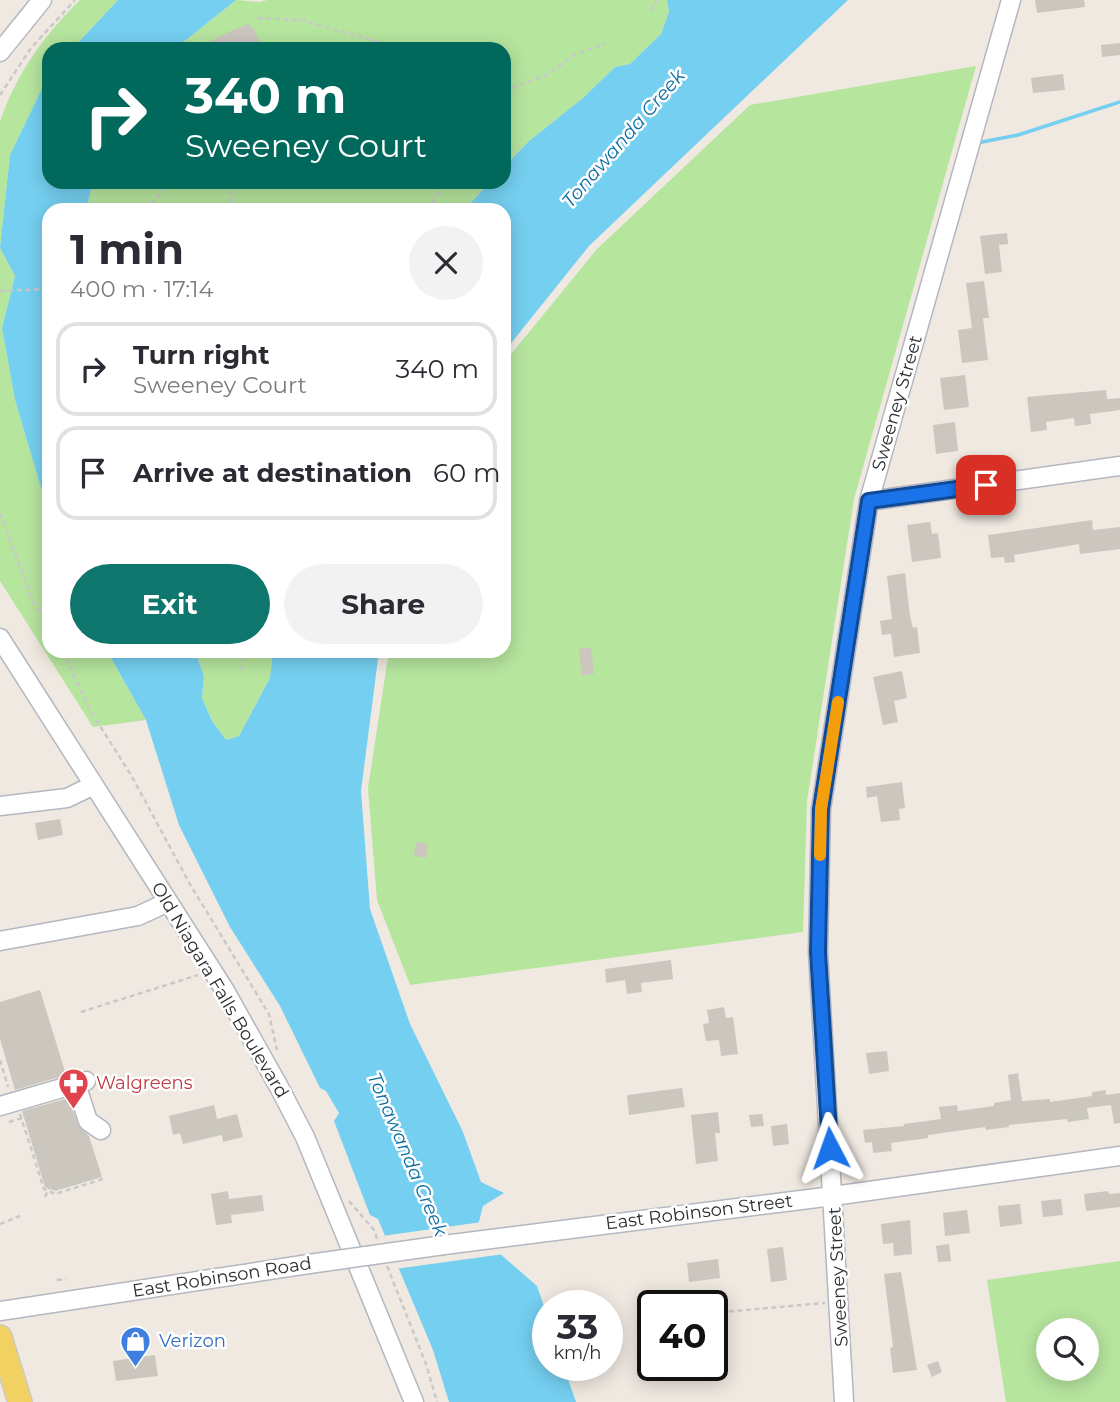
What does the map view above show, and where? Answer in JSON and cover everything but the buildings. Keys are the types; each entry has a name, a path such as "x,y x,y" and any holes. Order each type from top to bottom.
{"main road":[{"path":"0,1337 20,1402"}],"street":[{"path":"0,52 42,0"},
{"name":"Sweeney Street","path":"844,1402 818,952 821,809 869,501 1011,0"},
{"path":"869,501 1120,466"},
{"name":"Old Niagara Falls Boulevard","path":"0,638 252,1038 305,1137 414,1402"},
{"path":"0,806 67,798 94,785"},
{"path":"0,940 138,915 168,902"},
{"path":"6,1107 81,1082 88,1121 101,1130"},
{"name":"East Robinson Street","path":"444,1245 833,1196 1120,1156"},
{"name":"East Robinson Road","path":"0,1311 444,1245"}],"path":[{"path":"0,95 31,48 75,0"},
{"path":"651,10 657,0"},
{"path":"258,18 301,20 379,42"},
{"path":"511,88 546,75 576,54 606,43"},
{"path":"152,203 162,189"},
{"path":"0,291 42,289"},
{"path":"0,513 34,604 42,617"},
{"path":"242,670 243,658"},
{"path":"80,1012 204,972"},
{"path":"0,1060 6,1107 22,1118"},
{"path":"19,1110 44,1189 55,1194 103,1179"},
{"path":"45,1197 49,1190"},
{"path":"0,1224 20,1216"},
{"path":"57,1280 66,1279"},
{"path":"728,1312 839,1303"}],"green space":[{"path":"80,0 118,0 79,42 42,42"},
{"path":"236,0 667,0 669,12 661,34 630,64 615,67 511,160 511,42 182,42"},
{"path":"42,42 42,89 10,155 0,248 0,122 14,88"},
{"path":"976,66 854,499 807,801 803,932 410,985 377,900 368,788 388,658 511,658 511,354 597,249 750,105"},
{"path":"91,189 484,189 470,203 88,203"},
{"path":"0,248 15,276 2,328 15,400 42,491 42,647 0,581"},
{"path":"49,658 111,658 146,720 93,727"},
{"path":"198,658 272,658 270,678 239,736 226,740 212,721 202,698 204,676"},
{"path":"1120,1261 1120,1402 1006,1402 987,1280"}],"water":[{"path":"118,0 236,0 182,42 79,42"},
{"name":"Tonawanda Creek","path":"667,0 848,0 589,246 511,343 511,203 470,203 484,189 511,189 511,160 615,67 630,64 661,34 669,12"},
{"path":"42,89 42,189 91,189 88,203 42,203 42,491 15,400 2,328 15,276 0,248 10,155"},
{"name":"Tonawanda Creek","path":"111,658 198,658 204,676 202,698 212,721 226,740 239,736 270,678 272,658 378,658 361,791 370,909 410,1024 463,1132 481,1182 504,1193 483,1206 476,1233 538,1290 532,1290 532,1381 569,1381 576,1402 449,1402 433,1350 378,1219 370,1215 334,1121 339,1113 326,1091 320,1088 280,1006 230,927 179,825 146,720"}],"pier":[{"path":"482,1222 480,1232 504,1254 395,1269 382,1236"}],"waterway":[{"path":"977,143 1018,135 1120,102"}],"slow traffic":[{"path":"820,855 821,809 838,702"}],"place":[{"name":"Walgreens","path":"73,1110"},
{"name":"Verizon","path":"136,1368"}],"route":[{"path":"830,1148 818,952 821,809 869,501 986,485"}]}
